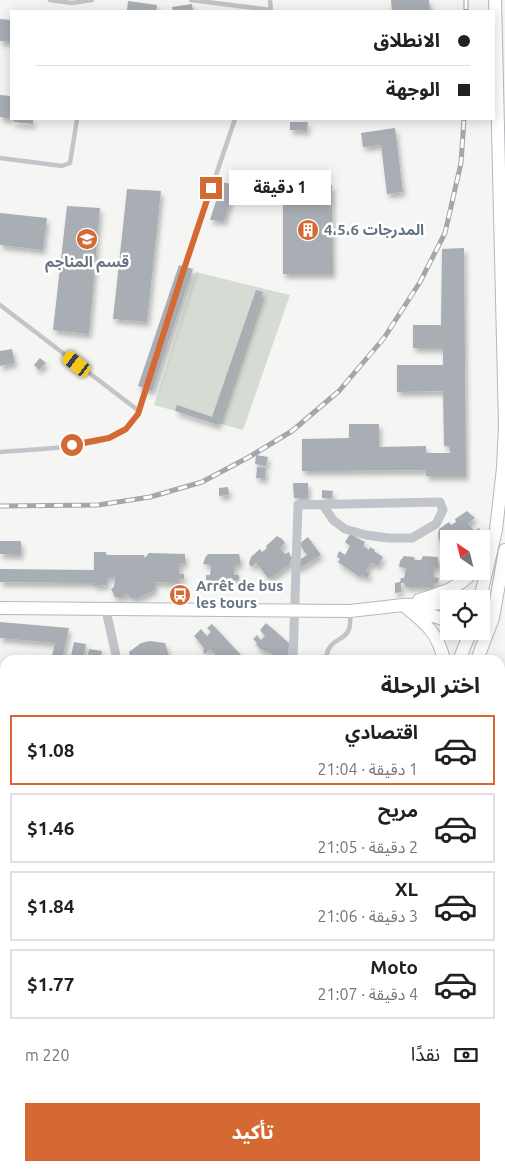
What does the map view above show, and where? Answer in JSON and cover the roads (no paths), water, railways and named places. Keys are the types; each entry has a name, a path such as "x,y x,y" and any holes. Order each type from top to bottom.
{"main road":[{"path":"482,590 496,530 503,468 504,426 495,0"},
{"path":"490,542 496,530"},
{"path":"479,655 493,618 505,550"},
{"path":"403,605 445,592 463,580"},
{"path":"490,608 499,590"},
{"path":"0,608 350,611 403,605 440,603"},
{"path":"403,605 440,618"},
{"path":"403,605 425,622 434,634 443,655"},
{"path":"461,655 467,640"},
{"path":"478,655 479,640"}],"street":[{"path":"293,655 298,505 440,502 443,510 436,524 412,538 388,538 366,535 345,529 333,520 323,505"},
{"path":"106,610 116,655"}],"lane":[{"path":"50,0 72,3 92,0"},
{"path":"191,0 264,10"},
{"path":"0,158 62,166 70,163 77,120"},
{"path":"0,452 58,447 109,438 126,429 139,411 182,275 235,120"},
{"path":"0,305 139,411"},
{"path":"327,655 327,651 334,642 350,629 350,611"}],"railway":[{"path":"466,0 466,10"},
{"path":"0,506 98,505 150,497 202,482 292,431 339,391 384,338 420,282 445,233 461,163 464,120"}],"place":[{"name":"المدرجات 4،5،6","path":"308,230"},
{"name":"قسم المناجم","path":"87,239"},
{"name":"Arrêt de bus les tours","path":"180,595"}]}
